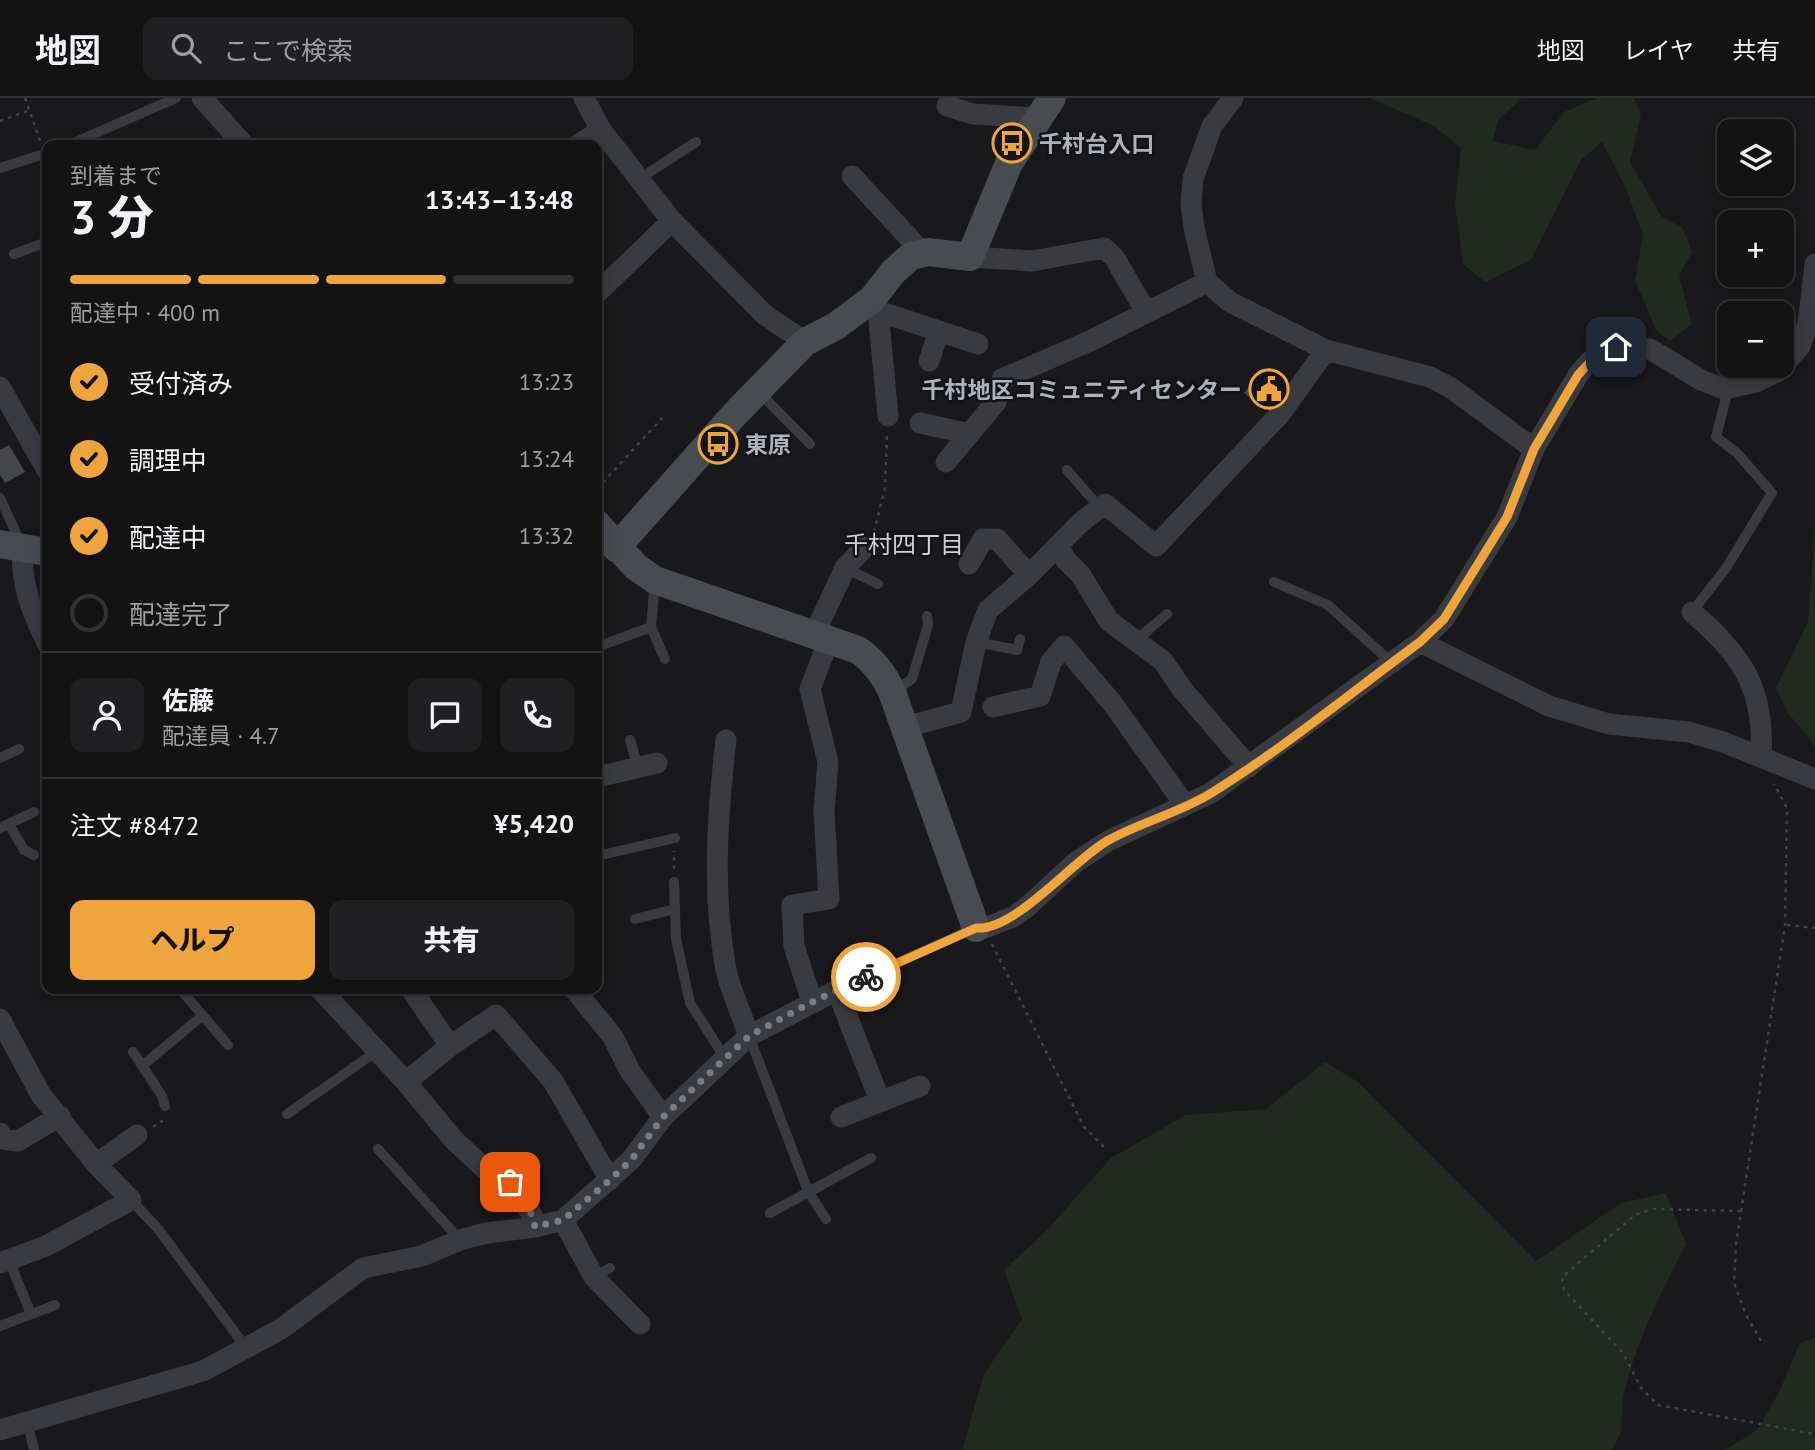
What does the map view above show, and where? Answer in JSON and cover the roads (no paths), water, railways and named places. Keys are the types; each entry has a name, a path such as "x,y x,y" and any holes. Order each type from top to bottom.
{"street":[{"path":"202,98 240,140"},
{"path":"1233,98 1212,126 1193,179 1191,204 1194,228 1207,282 1230,302 1326,350 1430,377 1451,388 1534,449"},
{"path":"593,101 601,130 672,221 765,315 804,342"},
{"path":"947,106 973,114 1044,108"},
{"path":"970,257 1009,163 1044,108"},
{"path":"586,140 601,130"},
{"path":"852,176 923,253"},
{"path":"602,288 672,221"},
{"path":"616,548 734,415 804,342 873,307 902,262 923,253 1032,261 1104,247 1114,257 1146,312"},
{"path":"602,530 636,567 655,580 858,650 870,659 881,671 892,692 980,928 1013,917 1076,862 1108,841 1211,793 1420,642 1444,619 1507,517 1534,449 1578,375 1590,362 1616,347 1650,349 1701,380 1724,390 1755,382 1777,372 1800,346 1808,324 1815,264"},
{"path":"946,462 996,402 1002,379 1090,341 1207,282"},
{"path":"873,307 978,344"},
{"path":"873,307 888,416"},
{"path":"929,360 939,331"},
{"path":"905,727 961,712 976,642 988,610 1029,575 1080,523 1105,504 1156,546 1280,414 1326,350"},
{"path":"0,387 38,429 42,447"},
{"path":"920,423 970,434"},
{"path":"970,553 983,539 997,539 1029,575"},
{"path":"1058,545 1066,560 1080,574 1109,621 1163,662 1182,689 1248,767"},
{"path":"812,1002 794,946 792,905 829,899 824,811 828,762 810,689 821,637 845,568 866,547"},
{"path":"24,548 22,565 29,606 42,633"},
{"path":"1692,612 1727,643 1745,670 1763,725 1759,755"},
{"path":"1420,642 1549,706 1609,724 1689,733 1759,755 1815,779"},
{"path":"993,707 1040,696 1051,662 1064,646 1106,695 1138,751 1185,806"},
{"path":"726,740 717,824 720,927 727,973 749,1036"},
{"path":"602,776 647,765"},
{"path":"0,1430 203,1371 282,1329 363,1268 422,1256 460,1240 486,1233 535,1227 563,1220 631,1160 663,1117 749,1036 837,990 880,1101"},
{"path":"325,994 406,1082 453,1139 477,1162 510,1182 532,1215 535,1227"},
{"path":"414,994 450,1046"},
{"path":"578,994 613,1037 630,1071 663,1117"},
{"path":"406,1082 450,1046 496,1015 553,1080 610,1180"},
{"path":"0,1019 41,1095 96,1164 131,1200 46,1245 5,1261"},
{"path":"841,1116 920,1086"},
{"path":"0,1133 3,1139 18,1141 60,1116"},
{"path":"96,1164 137,1135"},
{"path":"563,1220 640,1324"}],"lane":[{"path":"79,140 176,98"},
{"path":"639,179 696,142"},
{"path":"0,168 42,155"},
{"path":"13,254 42,244"},
{"path":"1692,612 1726,568 1772,493 1737,453 1716,437 1726,398 1724,390"},
{"path":"758,391 810,444"},
{"path":"1067,470 1100,508"},
{"path":"0,498 24,548"},
{"path":"845,568 878,584"},
{"path":"655,580 651,627 665,659"},
{"path":"1274,582 1328,605 1392,663"},
{"path":"1134,642 1167,614"},
{"path":"892,692 912,679 929,642 928,616"},
{"path":"602,645 651,627"},
{"path":"976,642 1017,650 1020,639"},
{"path":"630,740 647,765"},
{"path":"1,754 19,749"},
{"path":"34,812 4,826 24,850 34,855"},
{"path":"602,855 674,838"},
{"path":"674,882 676,939 690,1003 725,1058"},
{"path":"635,919 675,909"},
{"path":"837,990 980,928"},
{"path":"184,994 228,1045"},
{"path":"142,1066 202,1016"},
{"path":"749,1036 808,1191 826,1219"},
{"path":"287,1114 377,1051"},
{"path":"134,1052 162,1096 165,1106"},
{"path":"378,1149 460,1240"},
{"path":"770,1213 871,1158"},
{"path":"131,1200 159,1230 247,1349"},
{"path":"5,1261 31,1314"},
{"path":"0,1326 55,1304"},
{"path":"27,1421 34,1450"}],"place":[{"name":"千村台入口","path":"1012,143"},
{"name":"千村地区コミュニティセンター","path":"1269,389"},
{"name":"東原","path":"718,444"}],"district":[{"name":"千村四丁目","path":"904,544"}]}
